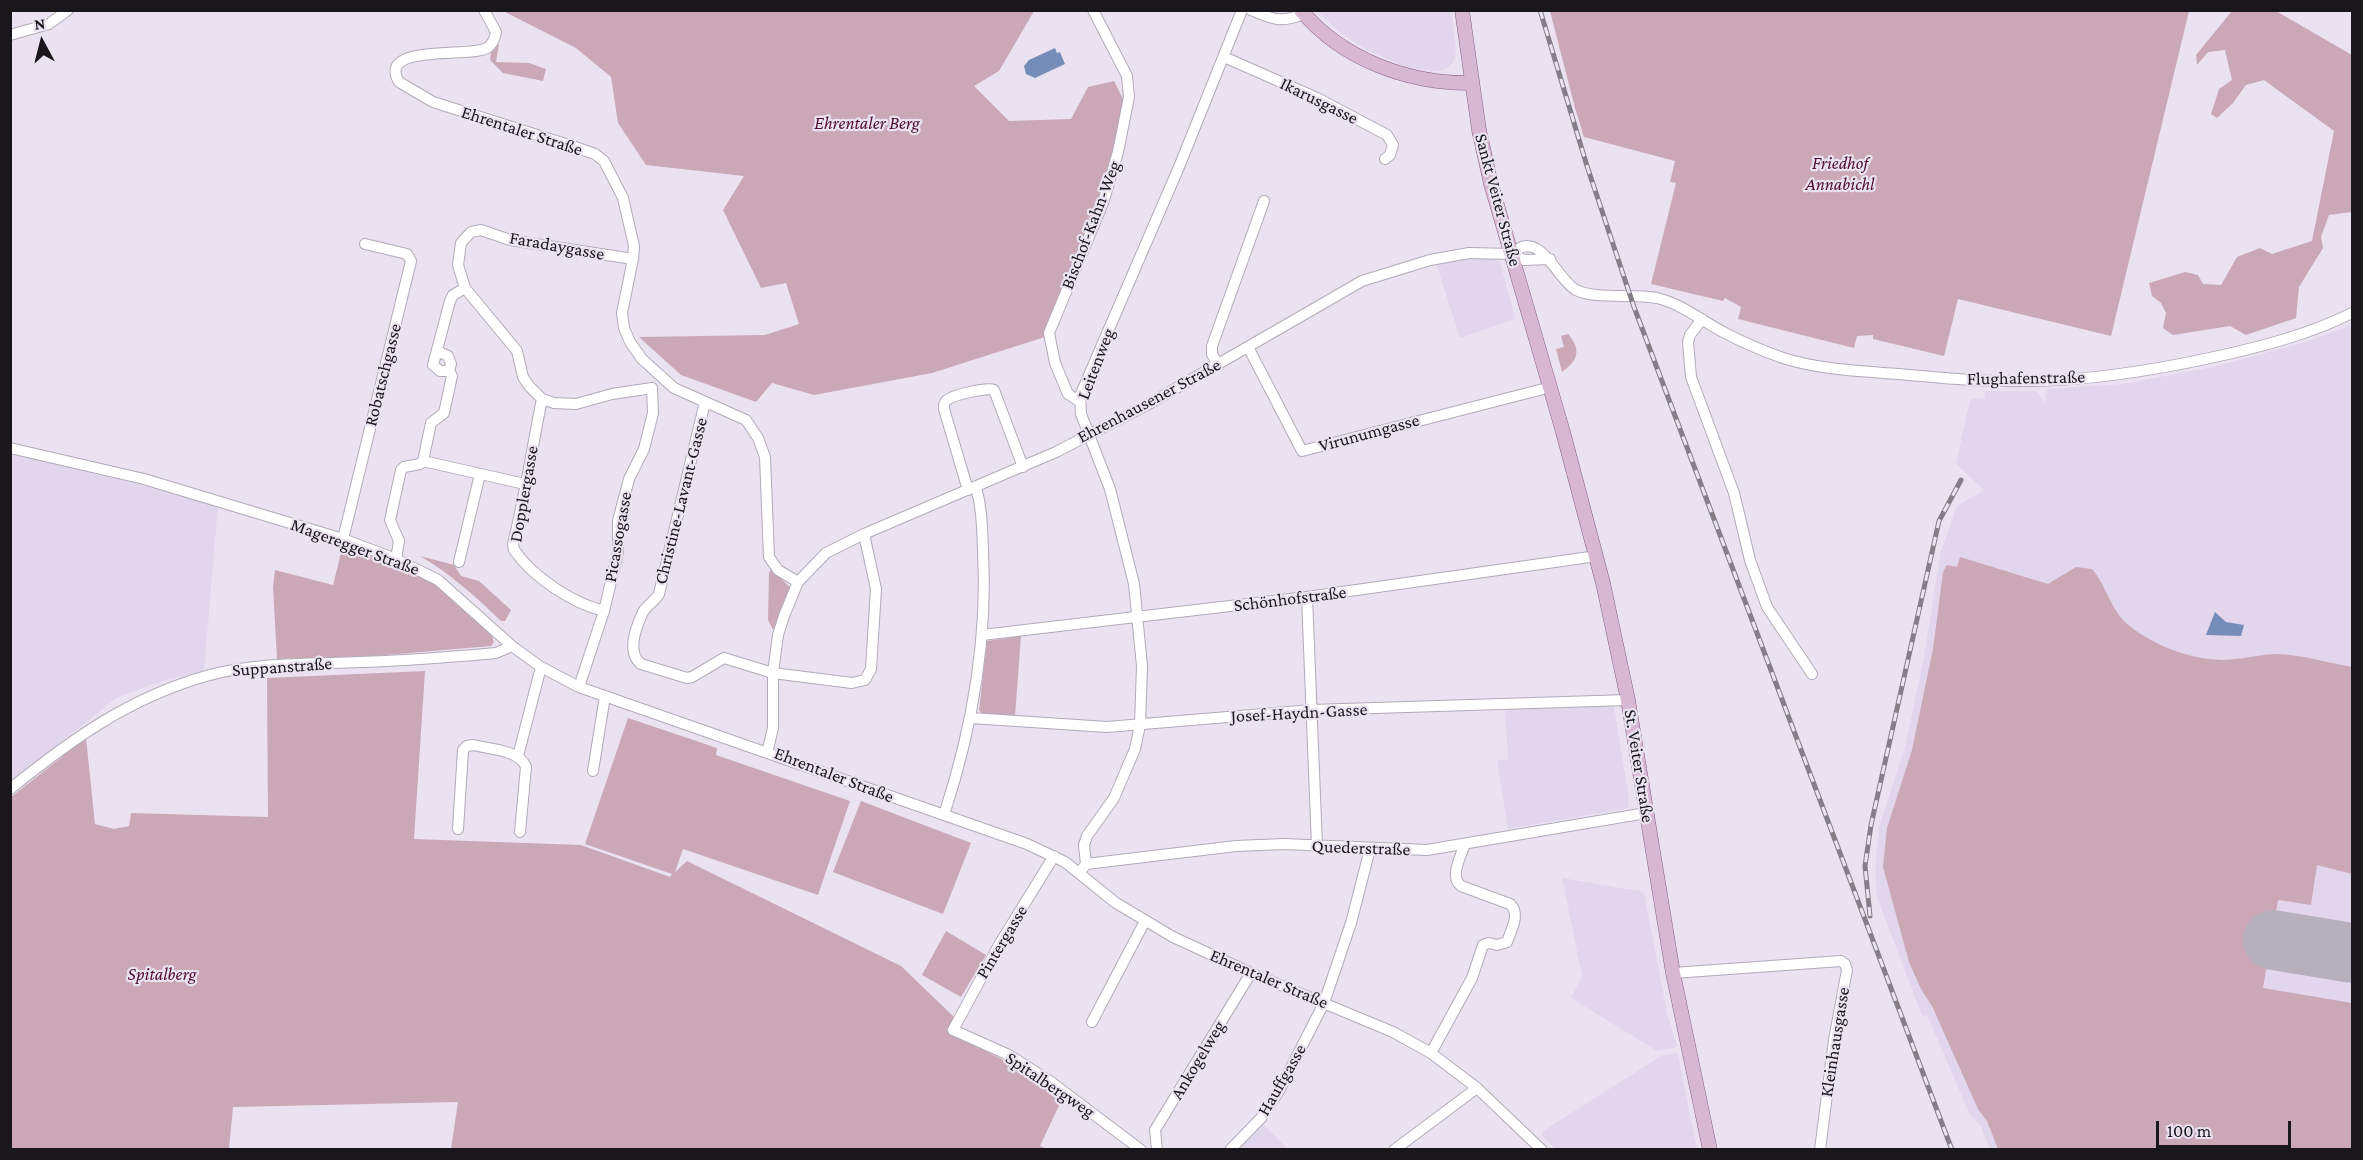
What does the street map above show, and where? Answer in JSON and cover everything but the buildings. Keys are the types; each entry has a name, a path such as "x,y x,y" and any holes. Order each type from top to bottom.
{"main road":[{"name":"Sankt Veiter Straße","path":"1462,10 1472,82 1491,184 1551,387"},
{"path":"1302,12 1349,51 1380,66 1414,78 1452,83 1472,82"},
{"name":"St. Veiter Straße","path":"1551,387 1597,556 1628,700 1673,973 1710,1149"}],"street":[{"path":"10,35 49,24 68,10"},
{"name":"Ehrentaler Straße","path":"484,10 496,32 495,40 487,48 478,51 405,58 398,62 395,72 399,82 433,102 596,154 604,162 623,198 630,224 633,259 624,299 624,328 630,342 642,359 662,378 685,394 746,420 758,438 765,457 769,557 778,570 798,582 778,635 773,673 773,728 767,753 1028,844 1054,856 1116,903 1173,937 1251,973 1393,1032 1431,1053 1477,1088 1542,1149"},
{"name":"Bischof-Kahn-Weg","path":"1079,401 1068,394 1059,374 1051,352 1049,333 1103,203 1118,152 1129,97 1127,76 1094,10"},
{"name":"Leitenweg","path":"1086,864 1084,845 1087,836 1121,784 1135,749 1140,725 1142,666 1134,584 1117,512 1080,414 1079,401 1242,10"},
{"path":"1251,10 1273,20 1283,21 1302,12"},
{"name":"Ikarusgasse","path":"1224,57 1317,98 1387,135 1393,145 1390,155 1385,159"},
{"path":"1218,365 1212,354 1212,346 1264,201"},
{"name":"Faradaygasse","path":"543,399 523,377 517,351 465,288 460,275 458,255 461,243 475,230 488,230 510,240 633,259"},
{"name":"Robatschgasse","path":"344,539 411,261 407,254 365,244"},
{"name":"Ehrenhausener Straße","path":"798,582 825,553 864,534 1023,467 1088,435 1218,365 1345,290 1378,275 1450,256 1478,252 1512,254"},
{"name":"Flughafenstraße","path":"1512,254 1524,260 1550,259 1567,284 1584,293 1603,296 1632,294 1659,298 1756,349 1812,365 1964,380 2029,381 2132,374 2257,348 2316,329 2352,314"},
{"path":"396,559 399,541 390,520 401,470 404,466 420,464 423,461 431,423 444,413 452,376 449,371 440,371 434,365 450,301 453,295 465,288"},
{"path":"1702,319 1690,335 1688,342 1691,377 1734,493 1750,560 1767,607 1812,674"},
{"name":"Virunumgasse","path":"1248,346 1302,451 1551,387"},
{"path":"543,399 554,403 576,404 612,394 652,388 662,378"},
{"name":"Picassogasse","path":"579,687 604,611 618,552 618,529 631,473 645,449 653,413 652,388"},
{"path":"944,815 959,771 971,718 982,636 984,566 981,508 944,409 945,402 948,399 986,388 994,390 1023,467"},
{"name":"Dopplergasse","path":"543,399 513,544 514,550 565,596 604,611"},
{"name":"Christine-Lavant-Gasse","path":"705,402 659,594 644,612 632,645 633,656 641,664 681,677 692,677 724,658 773,673"},
{"name":"Mageregger Straße","path":"10,448 144,479 344,539 396,559 438,580 512,646 541,667 579,687 767,753"},
{"path":"423,461 525,484"},
{"path":"459,562 480,474"},
{"path":"773,673 852,683 859,683 869,676 876,619 876,589 864,534"},
{"name":"Schönhofstraße","path":"982,636 1307,597 1597,556"},
{"path":"1307,597 1317,846"},
{"name":"Suppanstraße","path":"10,789 47,759 105,719 129,706 207,676 242,668 377,662 496,652 512,646"},
{"path":"518,756 541,667"},
{"path":"593,771 605,696"},
{"name":"Josef-Haydn-Gasse","path":"971,718 1107,727 1312,710 1374,710 1628,700"},
{"path":"458,829 464,750 467,746 473,745 518,756 526,767 520,831"},
{"name":"Quederstraße","path":"1086,864 1236,846 1427,850 1646,813"},
{"path":"1431,1053 1472,978 1483,945 1507,942 1516,915 1514,907 1510,904 1457,883 1455,875 1465,844"},
{"name":"Hauffgasse","path":"1230,1149 1261,1118 1279,1091 1324,1003 1351,923 1370,849"},
{"name":"Pintergasse","path":"953,1030 999,945 1054,856"},
{"path":"1079,873 1086,864"},
{"path":"1092,1022 1145,921"},
{"name":"Kleinhausgasse","path":"1673,973 1782,964 1841,961 1845,964 1847,970 1834,1040 1820,1149"},
{"name":"Ankogelweg","path":"1157,1149 1155,1130 1251,973"},
{"name":"Spitalbergweg","path":"953,1030 1009,1054 1051,1082 1141,1149"},
{"path":"1394,1149 1477,1088"}],"shaded area":[{"path":"1317,11 1451,11 1456,51 1454,61 1447,68 1439,71 1408,68 1367,50 1338,31"},
{"path":"1469,258 1493,258 1500,262 1515,319 1460,338 1436,263"},
{"path":"2352,325 2352,1149 1990,1149 1980,1125 1970,1115 1927,1015 1922,1016 1877,897 1875,871 1879,827 1905,747 1924,657 1941,551 1957,506 1984,490 1956,464 1970,399 1985,398 1985,391 2036,391 2045,403 2047,389 2123,384 2213,367 2309,341"},
{"path":"11,454 72,466 218,506 204,670 156,683 118,697 11,781"},
{"path":"1612,705 1629,799 1628,808 1508,829 1497,761 1508,759 1505,707"},
{"path":"1562,878 1644,892 1667,1013 1677,1047 1657,1051 1571,998 1582,976"},
{"path":"1678,1054 1697,1149 1556,1149 1542,1136 1543,1131 1661,1056"},
{"path":"1262,1123 1288,1149 1244,1149 1241,1146"}],"green space":[{"name":"Ehrentaler Berg","path":"503,11 1034,11 999,71 974,86 1009,121 1071,119 1088,87 1114,81 1124,101 1107,183 1045,337 932,373 814,395 772,383 756,402 681,375 639,337 765,335 799,324 786,283 761,288 723,210 744,176 646,165 618,123 611,77 576,48"},
{"name":"Friedhof Annabichl","path":"1550,11 2189,11 2111,336 1958,299 1944,356 1873,339 1873,335 1857,336 1854,348 1738,319 1741,307 1725,298 1723,301 1651,284 1676,183 1670,182 1675,161 1584,137"},
{"path":"2232,11 2276,11 2352,55 2352,212 2329,215 2321,237 2323,248 2299,287 2296,318 2246,335 2230,326 2173,335 2163,328 2166,313 2161,303 2152,296 2149,283 2185,272 2198,275 2203,284 2221,285 2237,257 2260,248 2272,254 2312,241 2334,131 2264,80 2246,85 2233,103 2217,118 2211,114 2219,89 2232,80 2225,50 2208,52 2197,65 2196,55"},
{"path":"499,44 496,62 529,63 546,69 543,81 503,73 490,60 491,53"},
{"path":"1568,334 1575,345 1576,354 1572,363 1562,372 1556,349 1564,347 1561,336"},
{"path":"343,545 424,576 457,602 492,636 494,642 491,646 374,656 277,659 273,587 275,570 333,585"},
{"path":"420,556 454,565 461,576 479,581 511,610 505,621 501,621 462,586"},
{"path":"1960,557 2048,584 2076,567 2092,569 2126,623 2159,644 2185,654 2224,660 2272,654 2288,655 2352,667 2352,874 2317,865 2311,905 2278,900 2263,988 2352,1003 2352,1149 1998,1149 1987,1121 1978,1109 1932,1006 1921,989 1909,962 1883,867 1887,828 1912,750 1933,649 1943,572 1947,565 1957,567"},
{"path":"771,570 790,587 773,630 768,620 769,572"},
{"path":"1021,636 1015,716 982,714 979,710 987,641"},
{"name":"Spitalberg","path":"425,671 414,839 581,845 670,877 672,874 585,844 628,718 717,748 716,755 850,801 818,895 683,849 675,872 687,861 901,966 954,1017 947,1031 1009,1063 1063,1097 1040,1146 1047,1149 451,1149 458,1102 233,1107 229,1149 11,1150 11,797 86,738 95,824 114,829 129,826 131,813 268,817 267,678"},
{"path":"861,801 971,843 943,914 833,872"},
{"path":"946,931 986,955 961,997 922,975"}],"water":[{"path":"1055,48 1057,53 1060,52 1065,64 1035,78 1026,74 1024,66 1029,60"},
{"path":"2215,612 2226,622 2244,625 2241,636 2206,635"}],"runway":[{"path":"2273,940 2352,953"}],"railway":[{"path":"1540,10 1587,166 1634,307 1952,1150"},
{"path":"1870,916 1865,866 1871,825 1939,521 1961,480"}]}
